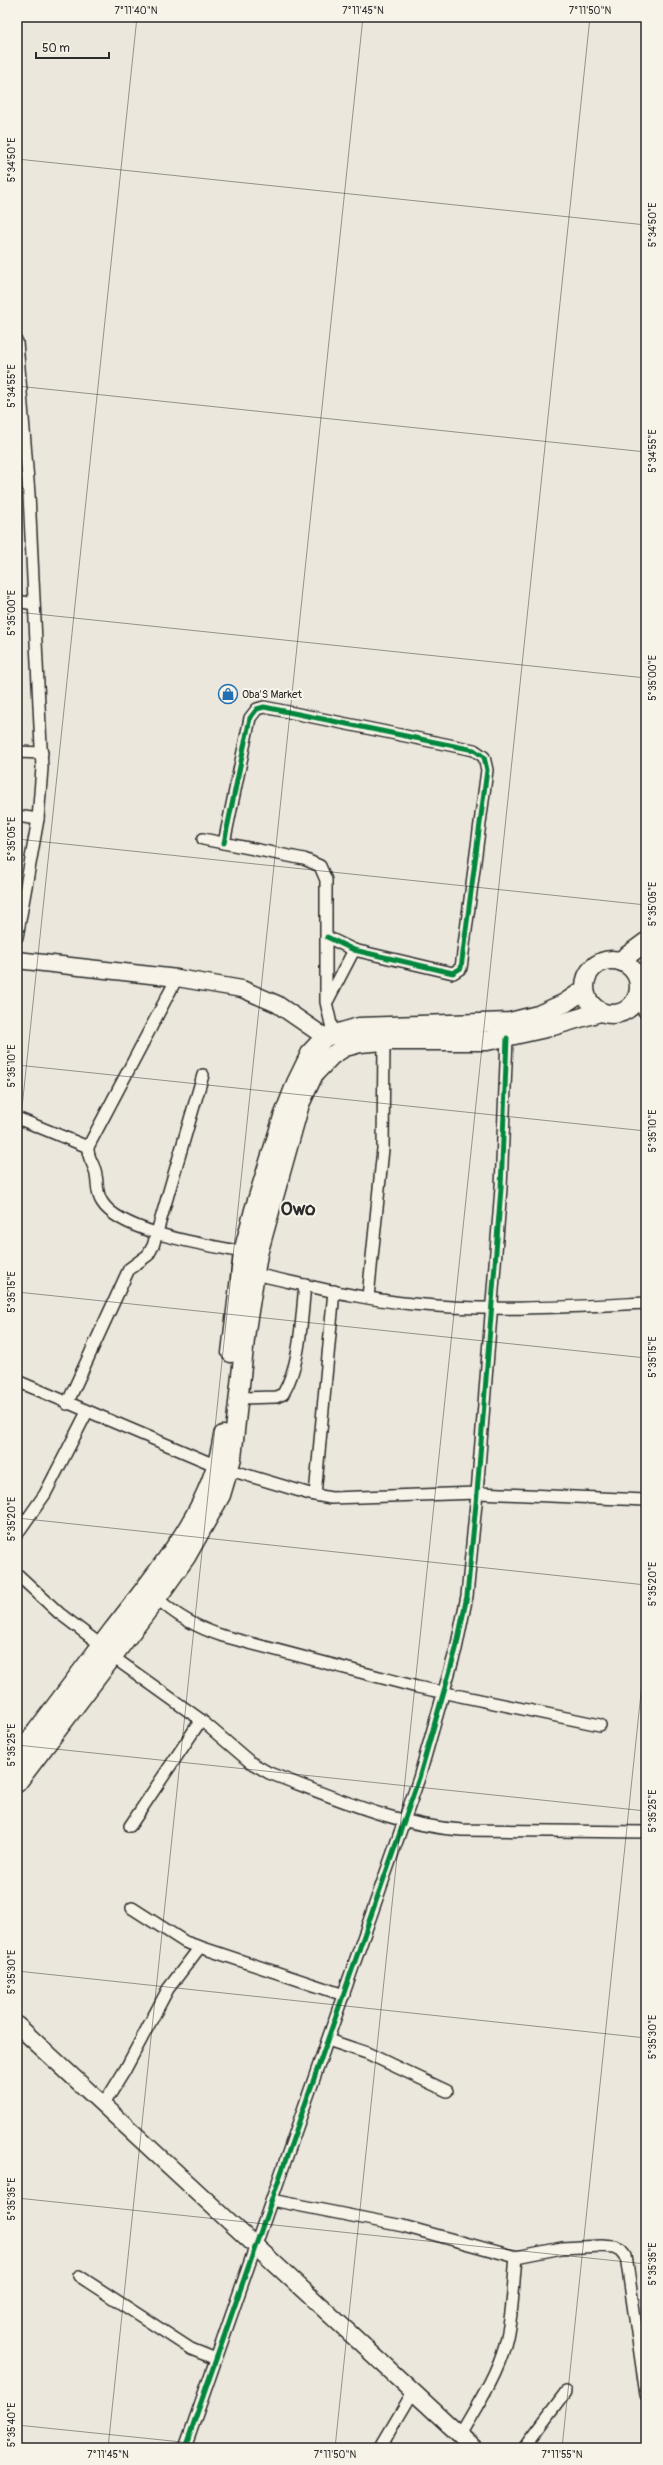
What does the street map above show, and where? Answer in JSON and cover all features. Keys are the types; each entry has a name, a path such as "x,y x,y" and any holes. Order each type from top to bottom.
{"main road":[{"path":"620,961 646,942"},
{"path":"17,1783 107,1651 200,1507 223,1468 234,1324 243,1252 257,1228 300,1104 314,1074 331,1056 345,1047 384,1041 487,1040 507,1038 600,1012 620,1013 640,1006 641,970 620,961 607,960 594,965 586,976 584,990 589,1003 600,1012"},
{"path":"17,1757 107,1651 157,1598 212,1513 239,1398 254,1274 257,1228 283,1117 304,1065 311,1052 329,1035 359,1027 510,1022 538,1015 565,1003 584,990"}],"street":[{"path":"17,342 29,494 42,753 42,791 17,937"},
{"path":"17,490 29,494"},
{"path":"17,601 34,604"},
{"path":"224,843 250,718 257,709 264,707 474,750 484,757 487,770 461,968 453,974 354,950 327,938"},
{"path":"17,752 42,753"},
{"path":"17,816 38,820"},
{"path":"203,839 304,859 320,866 326,880 326,1002 329,1035"},
{"path":"326,1002 354,950"},
{"path":"17,960 223,984 259,995 329,1035"},
{"path":"177,978 88,1147 89,1160 96,1175 98,1194 106,1208 128,1224 157,1233 243,1252"},
{"path":"184,2448 254,2246 272,2200 344,1995 404,1820 445,1692 467,1596 478,1493 501,1188 507,1038"},
{"path":"368,1298 383,1149 384,1041"},
{"path":"67,1404 129,1269 148,1255 157,1233 203,1075"},
{"path":"17,1118 88,1147"},
{"path":"254,1274 368,1298 412,1304 492,1308 552,1308 646,1303"},
{"path":"239,1398 276,1397 283,1394 292,1374 299,1338 305,1285"},
{"path":"314,1495 334,1291"},
{"path":"17,1381 67,1404 223,1468 314,1495 345,1498 478,1493 646,1500"},
{"path":"17,1534 45,1494 86,1412"},
{"path":"17,1574 59,1613 107,1651 201,1720 250,1762 269,1773 434,1829 646,1832"},
{"path":"157,1598 173,1612 216,1634 330,1666 600,1725"},
{"path":"130,1826 201,1720"},
{"path":"132,1908 185,1942 344,1995"},
{"path":"104,2104 129,2063 168,1989 200,1947"},
{"path":"17,2025 474,2448"},
{"path":"328,2040 367,2053 447,2091"},
{"path":"272,2200 403,2226 516,2257 562,2248 601,2246 615,2247 621,2250 626,2256 646,2396"},
{"path":"460,2435 490,2379 505,2345 510,2321 516,2257"},
{"path":"79,2276 191,2349 216,2359"},
{"path":"380,2448 413,2392"},
{"path":"524,2448 566,2392"}],"cycle path":[{"path":"224,843 250,718 257,709 264,707 474,750 484,757 487,770 461,968 453,973 354,950 327,937"},
{"path":"185,2448 419,1778 456,1649 467,1596 477,1493 501,1188 507,1038"}],"place":[{"name":"Oba'S Market","path":"228,694"}],"district":[{"name":"Owo","path":"298,1208"}]}
